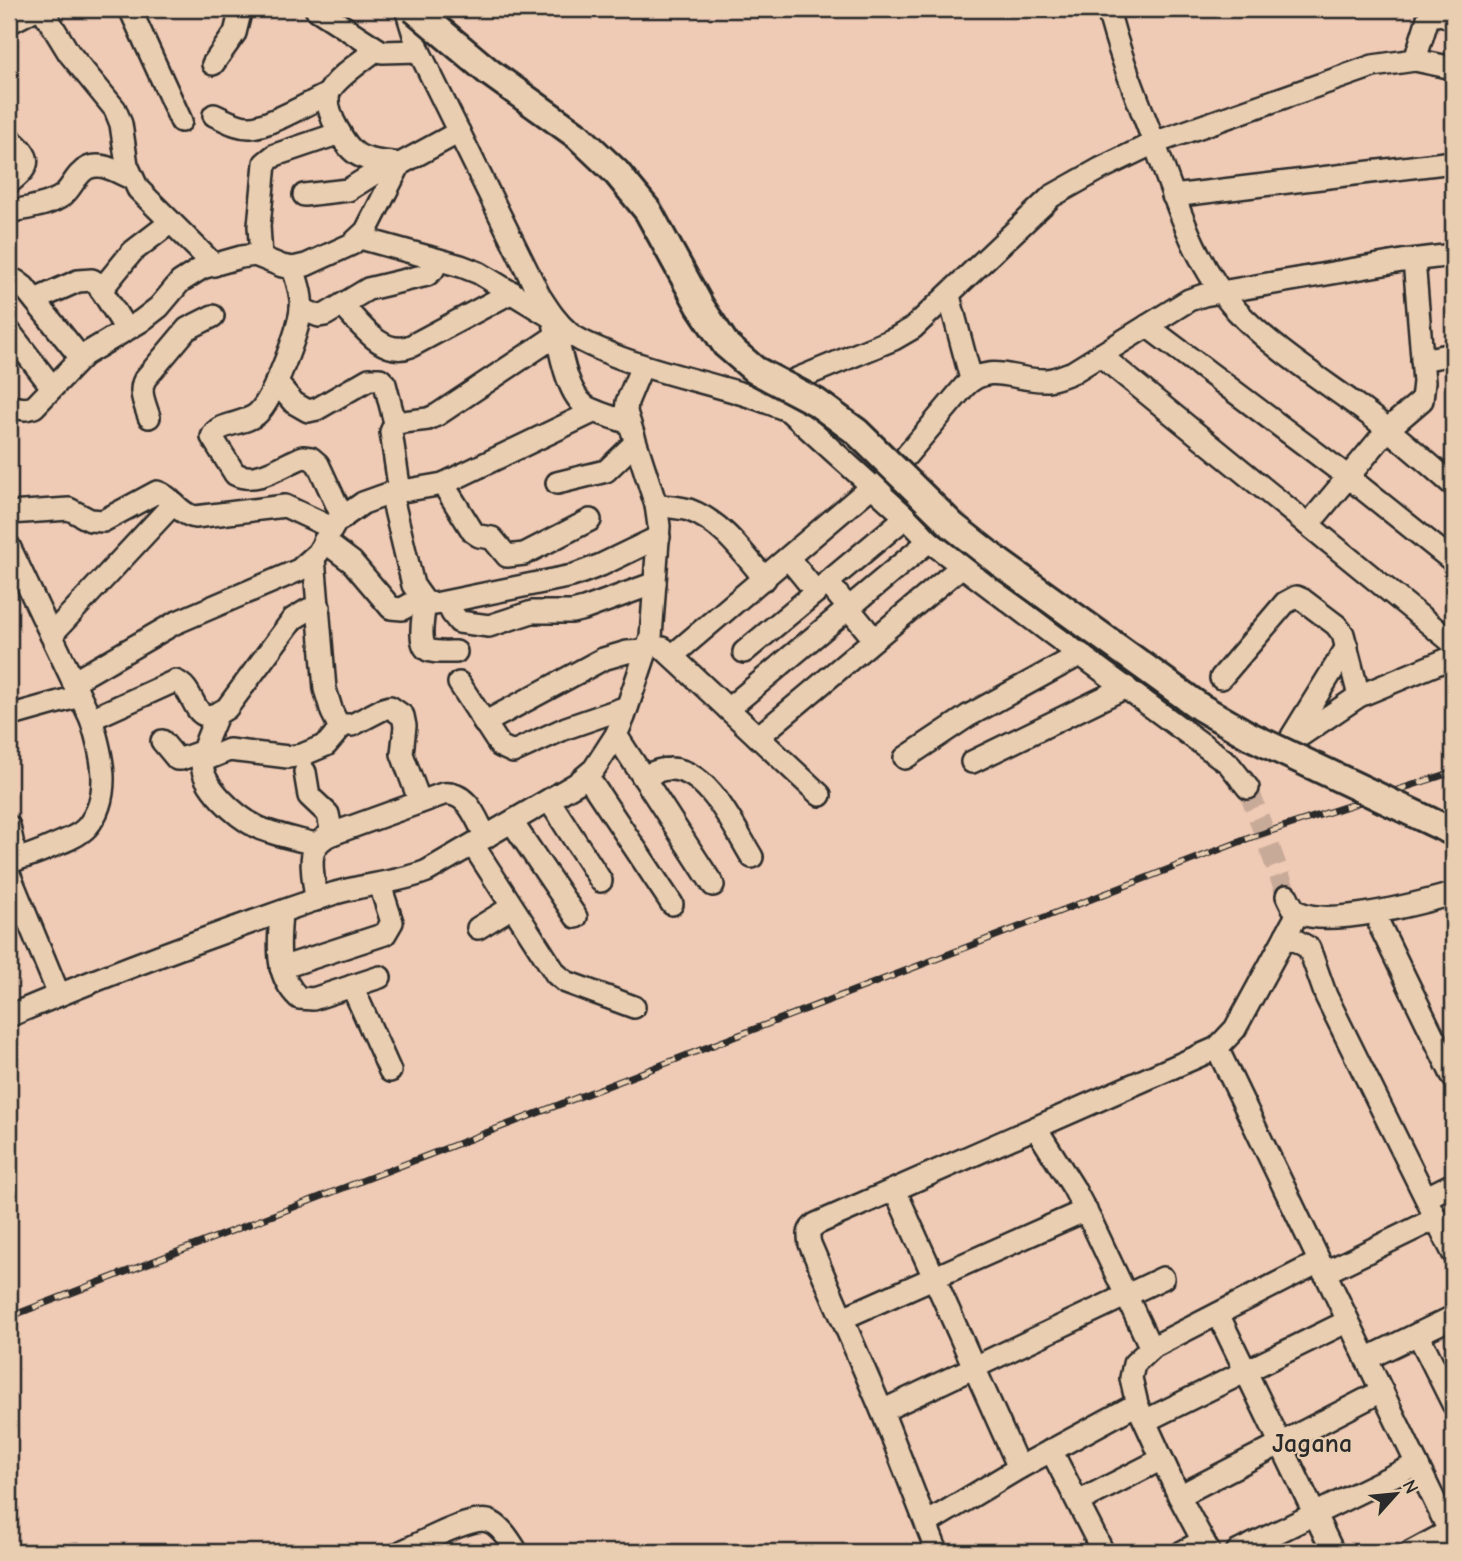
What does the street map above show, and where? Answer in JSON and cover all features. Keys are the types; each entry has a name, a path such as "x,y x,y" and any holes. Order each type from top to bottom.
{"main road":[{"path":"414,9 489,72 578,136 616,172 648,211 700,306 726,345 755,370 816,402 857,432 953,526 1200,707 1250,736 1453,832"}],"street":[{"path":"9,23 36,9"},
{"path":"42,9 69,53 115,109 121,124 127,165 138,189 214,265"},
{"path":"130,9 181,121"},
{"path":"213,64 234,33 241,9"},
{"path":"316,9 377,49 391,53 419,51"},
{"path":"406,9 419,51 555,327 570,384 586,407 632,433"},
{"path":"1108,9 1124,62 1173,196 1195,248 1221,292 1266,338 1388,429 1453,485"},
{"path":"1415,60 1428,18 1435,14 1444,14 1453,20"},
{"path":"214,115 240,126 265,124 328,94 339,81 377,49"},
{"path":"753,398 894,339 913,328 1052,196 1100,169 1154,144 1373,66 1415,60 1453,68"},
{"path":"328,94 331,113 350,150 358,156 396,164"},
{"path":"304,195 348,190 459,132"},
{"path":"261,257 259,226 265,163 275,155 340,133"},
{"path":"9,138 22,149 27,163 24,171 9,183"},
{"path":"1173,196 1453,162"},
{"path":"9,407 34,407 81,358 159,307 180,282 202,268 241,257 261,257 293,268 306,265 360,238 366,231 396,164"},
{"path":"9,212 55,200 64,195 78,176 89,167 105,167 131,178"},
{"path":"101,290 132,252 171,222"},
{"path":"360,238 479,273 512,292 555,327 569,332 586,344 642,366 789,411 929,541 1228,763 1248,788"},
{"path":"672,656 875,488 971,379 991,373 1045,380 1058,377 1100,355 1189,300 1221,292 1453,255"},
{"path":"301,309 319,316 368,289 427,275 438,260"},
{"path":"1308,525 1388,429 1422,400 1424,382 1414,260"},
{"path":"293,268 301,298 301,309 276,382 266,403 257,414 246,422 219,428 214,432 214,444 235,474 241,478 255,478 303,457 311,458 318,464 328,536 319,607 327,700 337,722 343,725 352,725 390,707 403,716 404,764 421,802"},
{"path":"35,300 86,279 97,283 126,329"},
{"path":"9,280 24,287 81,358"},
{"path":"342,305 380,342 388,348 397,349 411,346 512,292"},
{"path":"949,296 971,379"},
{"path":"159,307 180,336"},
{"path":"149,417 141,385 180,336 196,323 213,316"},
{"path":"1147,326 1348,477 1453,561"},
{"path":"395,422 428,419 437,415 555,327"},
{"path":"9,331 52,387"},
{"path":"1422,360 1453,354"},
{"path":"1100,355 1453,643"},
{"path":"9,1016 137,963 316,900 351,889 407,879 427,871 587,776 606,754 616,735 648,644 659,537 656,505 626,412 627,402 642,366"},
{"path":"276,382 294,403 308,411 317,409 369,379 380,379 385,384 395,422 391,432 396,493 413,585 423,600 422,640 429,651 456,652"},
{"path":"9,716 77,689 175,623 299,570 328,536 363,503 396,493 443,484 595,411"},
{"path":"557,483 606,471 632,433"},
{"path":"443,484 473,532 492,538 507,556 524,554 590,520"},
{"path":"9,513 69,509 90,520 103,521 157,492 161,492 187,516 195,517 285,506 328,536 391,608 396,610 423,600 435,604 449,603 586,571 659,537"},
{"path":"51,635 173,504"},
{"path":"656,505 689,510 709,521 726,533 765,579"},
{"path":"744,652 906,517"},
{"path":"728,709 929,541"},
{"path":"9,545 91,719 100,748 103,776 101,804 86,828 11,865"},
{"path":"524,554 524,586"},
{"path":"789,559 849,609 874,639"},
{"path":"758,737 962,566"},
{"path":"449,603 459,622 489,626 532,612 572,612 584,609 655,583"},
{"path":"1221,678 1291,598 1303,600 1336,625 1343,635 1359,696"},
{"path":"91,719 175,681 186,687 200,713 207,716 217,715 227,708 293,619 319,607"},
{"path":"484,723 603,659 648,644 672,656 820,795"},
{"path":"1347,647 1287,744 1359,696 1453,657"},
{"path":"905,758 968,716 1081,654"},
{"path":"459,683 500,746 513,751 566,728 627,707"},
{"path":"972,762 1126,687"},
{"path":"217,715 203,756 208,781 216,793 242,818 257,827 323,839"},
{"path":"162,741 177,759 229,750 288,757 302,755 326,745 343,725"},
{"path":"616,735 713,885"},
{"path":"643,777 670,769 695,777 720,804 752,857"},
{"path":"305,772 309,796 328,814 323,839"},
{"path":"587,776 672,904"},
{"path":"316,900 312,851 323,839 452,793 466,802 480,841 512,907 556,974 566,982 634,1007"},
{"path":"549,800 601,881"},
{"path":"512,822 576,917"},
{"path":"9,826 11,865 59,995"},
{"path":"281,968 385,934 392,922 380,884"},
{"path":"937,1552 882,1411 810,1244 810,1229 816,1224 1217,1048 1235,1029 1286,935 1293,904 1329,917 1398,909 1453,894"},
{"path":"478,928 512,907"},
{"path":"281,913 281,968 292,992 299,998 306,1000 380,977"},
{"path":"1380,926 1453,1077"},
{"path":"1286,935 1309,948 1326,996 1453,1253"},
{"path":"352,986 390,1071"},
{"path":"1217,1048 1451,1535 1411,1552"},
{"path":"1036,1128 1086,1210 1151,1348"},
{"path":"1427,1197 1453,1184"},
{"path":"895,1190 1019,1468"},
{"path":"843,1318 1086,1210"},
{"path":"1182,1552 1206,1547 1179,1496 1141,1412 1132,1378 1134,1364 1151,1348 1218,1314 1437,1219"},
{"path":"882,1411 1163,1278"},
{"path":"1218,1314 1333,1552"},
{"path":"1366,1359 1453,1317"},
{"path":"926,1522 1051,1450 1246,1371 1348,1321"},
{"path":"1418,1334 1453,1404"},
{"path":"1179,1496 1382,1391"},
{"path":"1051,1450 1103,1552"},
{"path":"1078,1502 1162,1459"},
{"path":"1237,1552 1417,1464"},
{"path":"401,1552 476,1520 490,1522 502,1530 517,1552"}],"tunnel":[{"path":"1248,788 1287,896"}],"railway":[{"path":"9,1317 1252,837 1453,772"}],"district":[{"name":"Jagana","path":"1312,1444"}]}
